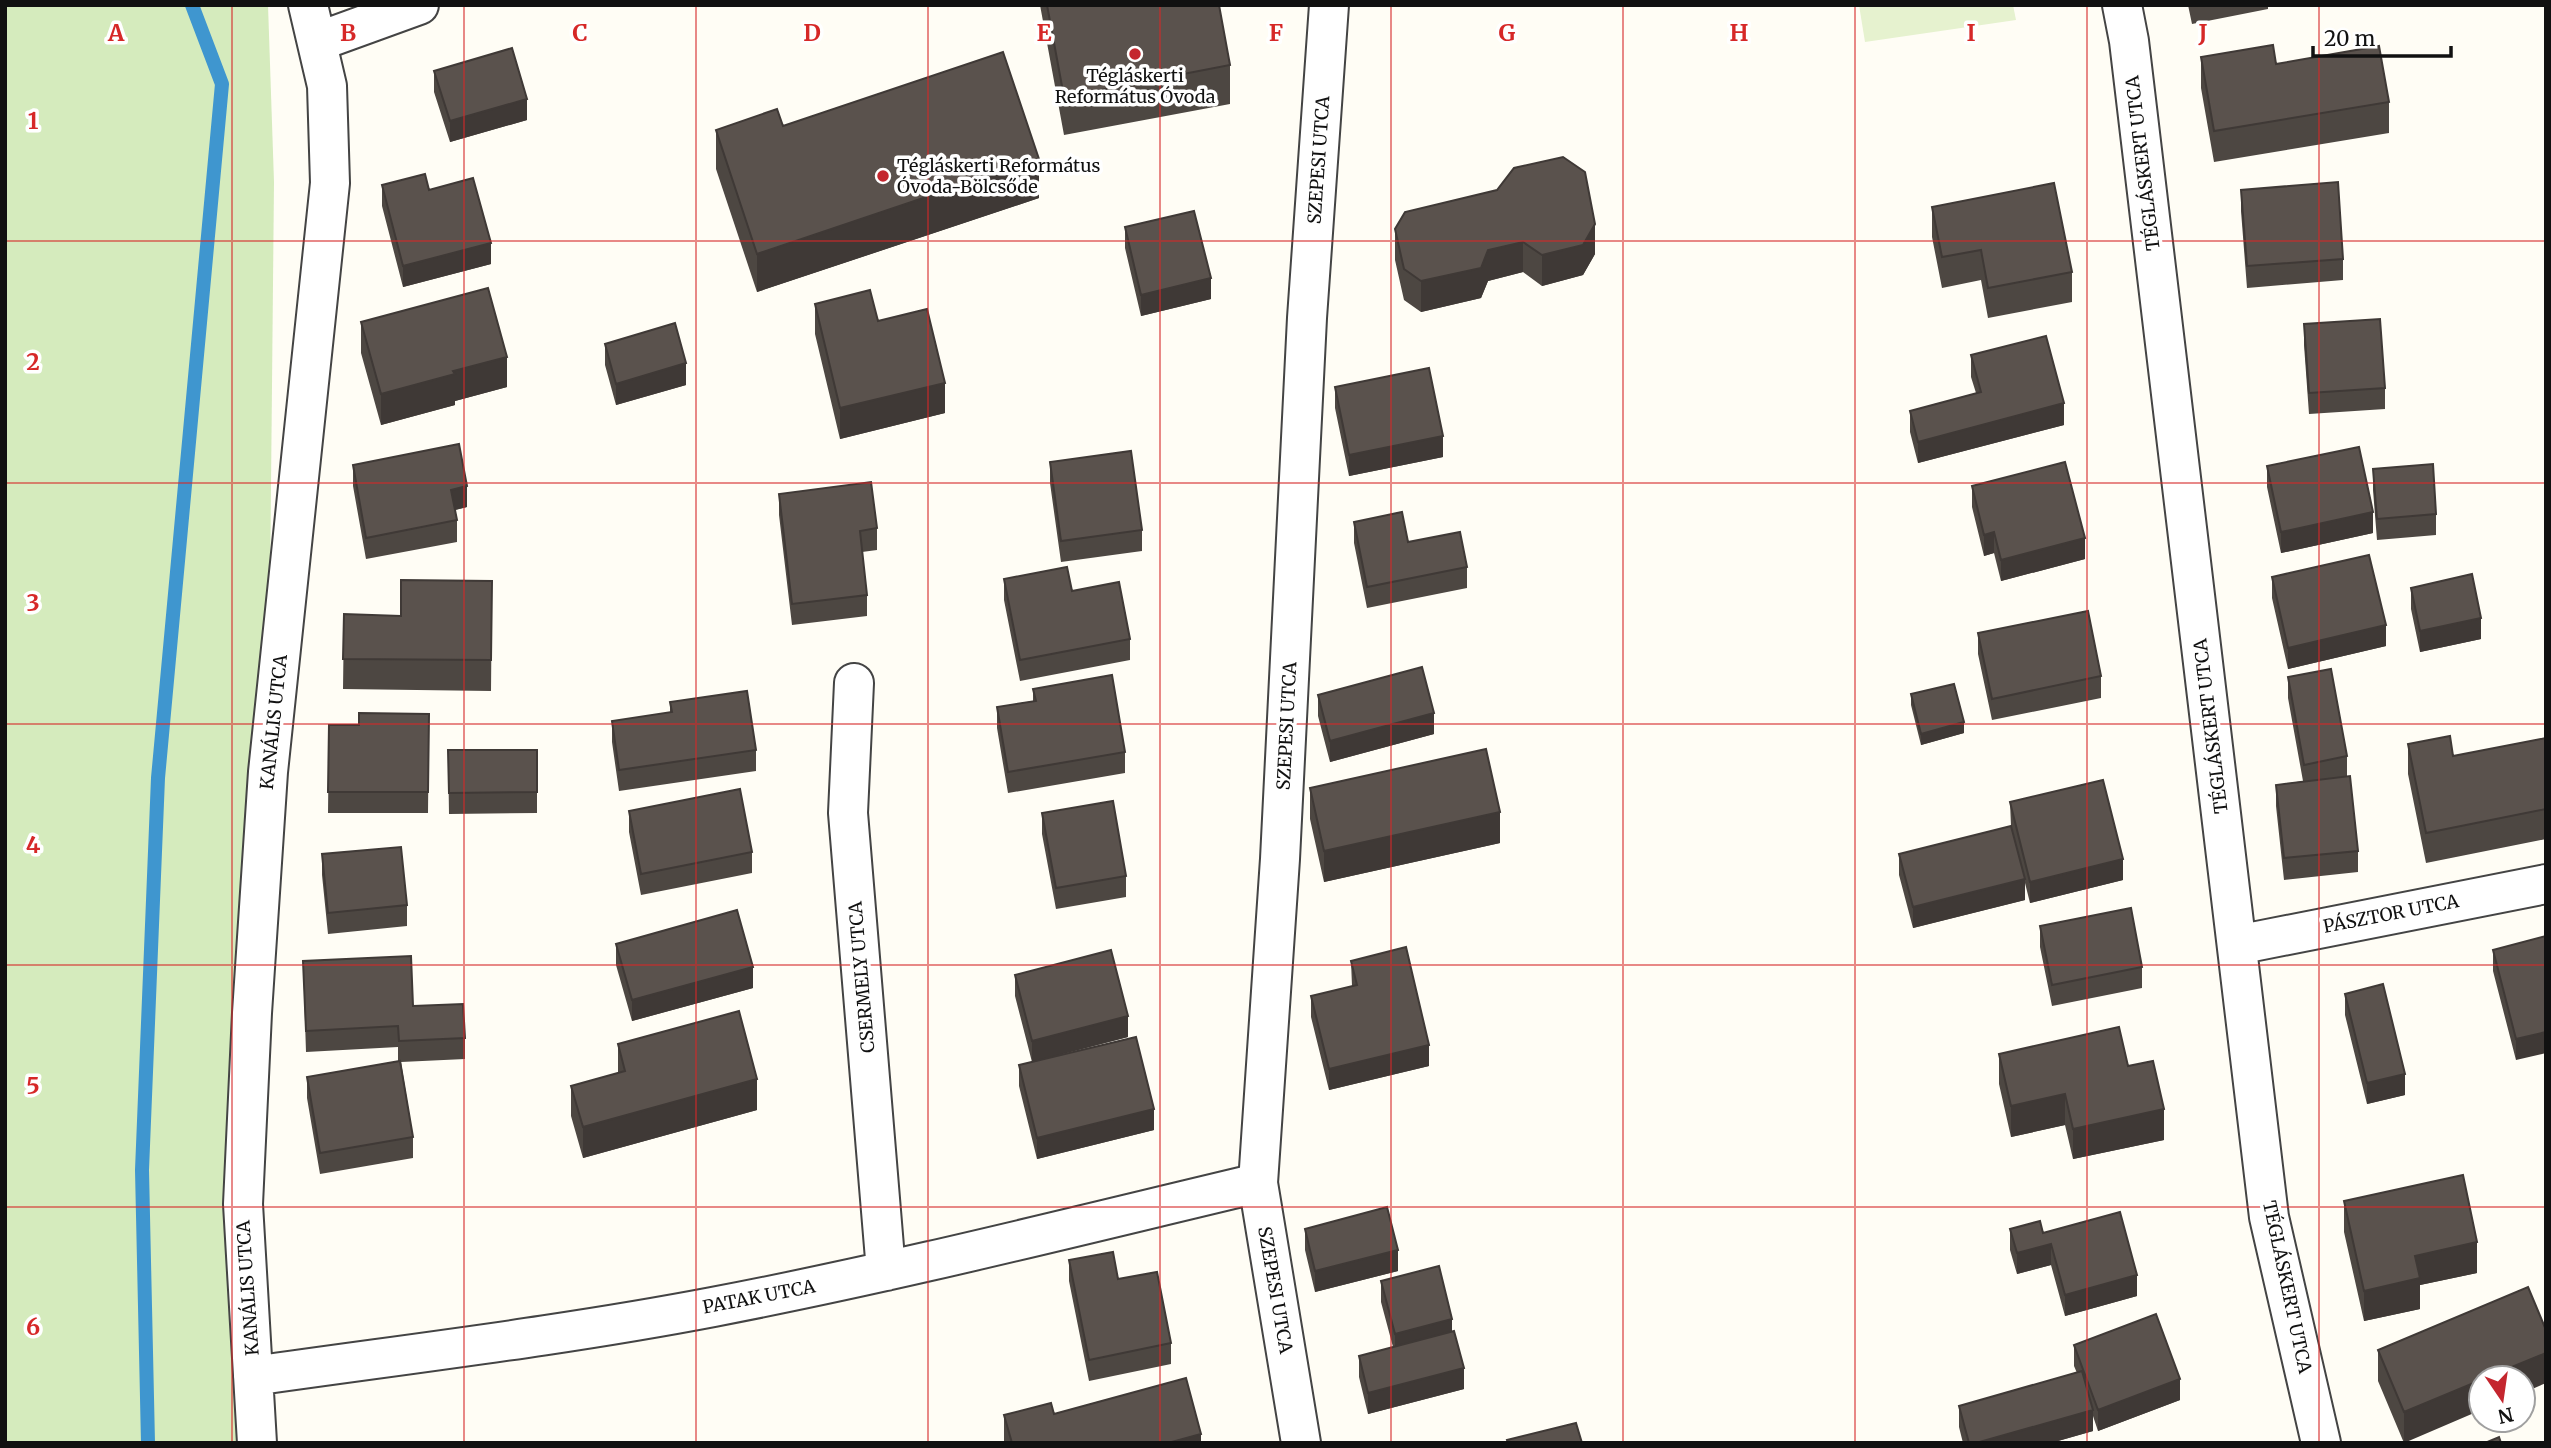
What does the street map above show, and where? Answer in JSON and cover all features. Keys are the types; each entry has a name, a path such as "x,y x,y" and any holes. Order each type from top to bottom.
{"street":[{"name":"KANÁLIS UTCA","path":"257,1443 243,1204 252,1013 268,772 330,183 327,86 309,5"},
{"path":"317,42 419,5"},
{"name":"SZEPESI UTCA","path":"1301,1443 1258,1183 1280,859 1307,318 1329,5"},
{"name":"TÉGLÁSKERT UTCA","path":"2122,5 2129,41 2269,1217 2321,1443"},
{"name":"CSERMELY UTCA","path":"853,683 848,813 886,1271"},
{"name":"PÁSZTOR UTCA","path":"2236,945 2546,884"},
{"name":"PATAK UTCA","path":"253,1376 544,1335 712,1307 886,1271 1258,1183"}],"green space":[{"path":"5,5 268,5 274,182 270,589 241,1443 5,1443"},
{"path":"1859,5 2013,5 2016,20 1865,42"}],"building":[{"name":"Tégláskerti Református Óvoda","path":"1047,5 1219,5 1230,65 1064,97"},
{"path":"2273,45 2276,64 2379,46 2389,102 2214,131 2201,57"},
{"path":"512,48 527,99 450,121 434,71"},
{"path":"1003,52 1039,159 757,254 716,130 777,109 783,126"},
{"path":"1563,157 1585,172 1595,224 1583,245 1542,255 1523,242 1488,250 1481,268 1421,281 1404,269 1395,229 1405,212 1497,190 1514,168"},
{"path":"425,174 429,190 473,178 491,243 403,266 382,185"},
{"path":"2338,182 2343,259 2247,266 2241,190"},
{"path":"2054,183 2072,272 1988,288 1981,250 1942,257 1932,207"},
{"path":"1194,211 1211,278 1141,295 1125,227"},
{"path":"488,288 507,357 381,394 361,322"},
{"path":"870,290 878,321 927,309 945,383 840,408 815,304"},
{"path":"2380,319 2385,388 2309,393 2304,324"},
{"path":"675,323 686,363 616,384 605,344"},
{"path":"2046,336 2064,403 1918,442 1910,411 1981,392 1971,355"},
{"path":"1429,368 1443,436 1349,455 1335,387"},
{"path":"459,444 467,486 451,490 457,520 366,538 353,465"},
{"path":"2359,447 2373,512 2281,532 2267,466"},
{"path":"1131,451 1142,530 1061,541 1050,462"},
{"path":"2065,462 2085,538 2001,560 1994,532 1984,535 1972,486"},
{"path":"2433,464 2436,514 2377,519 2373,469"},
{"path":"871,482 877,528 860,531 867,595 792,604 779,494"},
{"path":"1402,512 1408,542 1460,532 1467,567 1367,587 1354,522"},
{"path":"2369,555 2386,625 2288,648 2272,577"},
{"path":"1067,567 1072,591 1119,582 1130,639 1020,660 1004,579"},
{"path":"2472,574 2481,618 2420,631 2411,588"},
{"path":"401,580 492,581 491,660 343,659 344,614 401,616"},
{"path":"2088,611 2101,676 1992,699 1978,633"},
{"path":"1422,667 1434,713 1330,741 1318,695"},
{"path":"2331,669 2347,756 2304,765 2288,677"},
{"path":"1112,675 1125,752 1008,772 997,707 1036,701 1033,689"},
{"path":"1954,684 1964,722 1921,734 1911,694"},
{"path":"747,691 756,750 619,770 612,721 672,712 670,702"},
{"path":"359,713 429,714 428,792 328,792 329,725 359,725"},
{"path":"2450,736 2453,756 2546,738 2546,809 2426,833 2408,744"},
{"path":"1486,749 1500,812 1324,851 1310,788"},
{"path":"448,750 537,750 537,792 449,793"},
{"path":"2350,776 2358,851 2284,858 2276,785"},
{"path":"2103,780 2123,859 2030,882 2010,802"},
{"path":"740,789 752,852 641,874 629,811"},
{"path":"1113,801 1126,876 1056,888 1042,813"},
{"path":"2011,826 2025,879 1913,907 1899,854"},
{"path":"401,847 407,905 328,913 322,854"},
{"path":"2131,908 2142,967 2052,985 2040,926"},
{"path":"737,910 753,967 632,1000 616,944"},
{"path":"2546,936 2546,1032 2516,1039 2493,950"},
{"path":"1406,947 1429,1045 1329,1069 1311,996 1357,985 1351,961"},
{"path":"1111,950 1128,1016 1032,1041 1015,975"},
{"path":"411,956 413,1006 463,1004 465,1038 399,1041 398,1026 306,1031 303,961"},
{"path":"2383,984 2405,1074 2367,1083 2345,994"},
{"path":"739,1011 757,1079 583,1127 571,1086 625,1071 618,1044"},
{"path":"2119,1027 2128,1066 2153,1061 2164,1109 2073,1129 2065,1094 2011,1106 1999,1054"},
{"path":"1136,1037 1154,1109 1037,1138 1019,1065"},
{"path":"400,1061 413,1137 320,1153 307,1077"},
{"path":"2463,1175 2477,1242 2415,1256 2420,1278 2364,1291 2344,1201"},
{"path":"1387,1207 1398,1250 1315,1271 1305,1229"},
{"path":"2120,1212 2137,1275 2065,1295 2051,1244 2017,1253 2010,1229 2040,1221 2043,1233"},
{"path":"1113,1252 1118,1279 1157,1272 1171,1343 1089,1360 1069,1260"},
{"path":"1439,1266 1452,1319 1395,1334 1381,1281"},
{"path":"2528,1287 2546,1330 2546,1353 2519,1364 2467,1364 2467,1386 2404,1412 2378,1350"},
{"path":"2156,1314 2180,1379 2098,1410 2074,1345"},
{"path":"1454,1331 1464,1368 1368,1393 1359,1356"},
{"path":"2082,1371 2093,1410 1969,1443 1959,1406"},
{"path":"1186,1378 1201,1434 1168,1443 1012,1443 1004,1415 1051,1403 1054,1414"},
{"path":"1576,1423 1582,1443 1508,1443 1507,1440"},
{"path":"2499,1437 2501,1443 2485,1443"}],"waterway":[{"path":"148,1443 142,1170 158,778 222,84 192,5"}],"place":[{"name":"Tégláskerti Református Óvoda","path":"1135,54"},
{"name":"Tégláskerti Református Óvoda-Bölcsőde","path":"883,176"}]}
